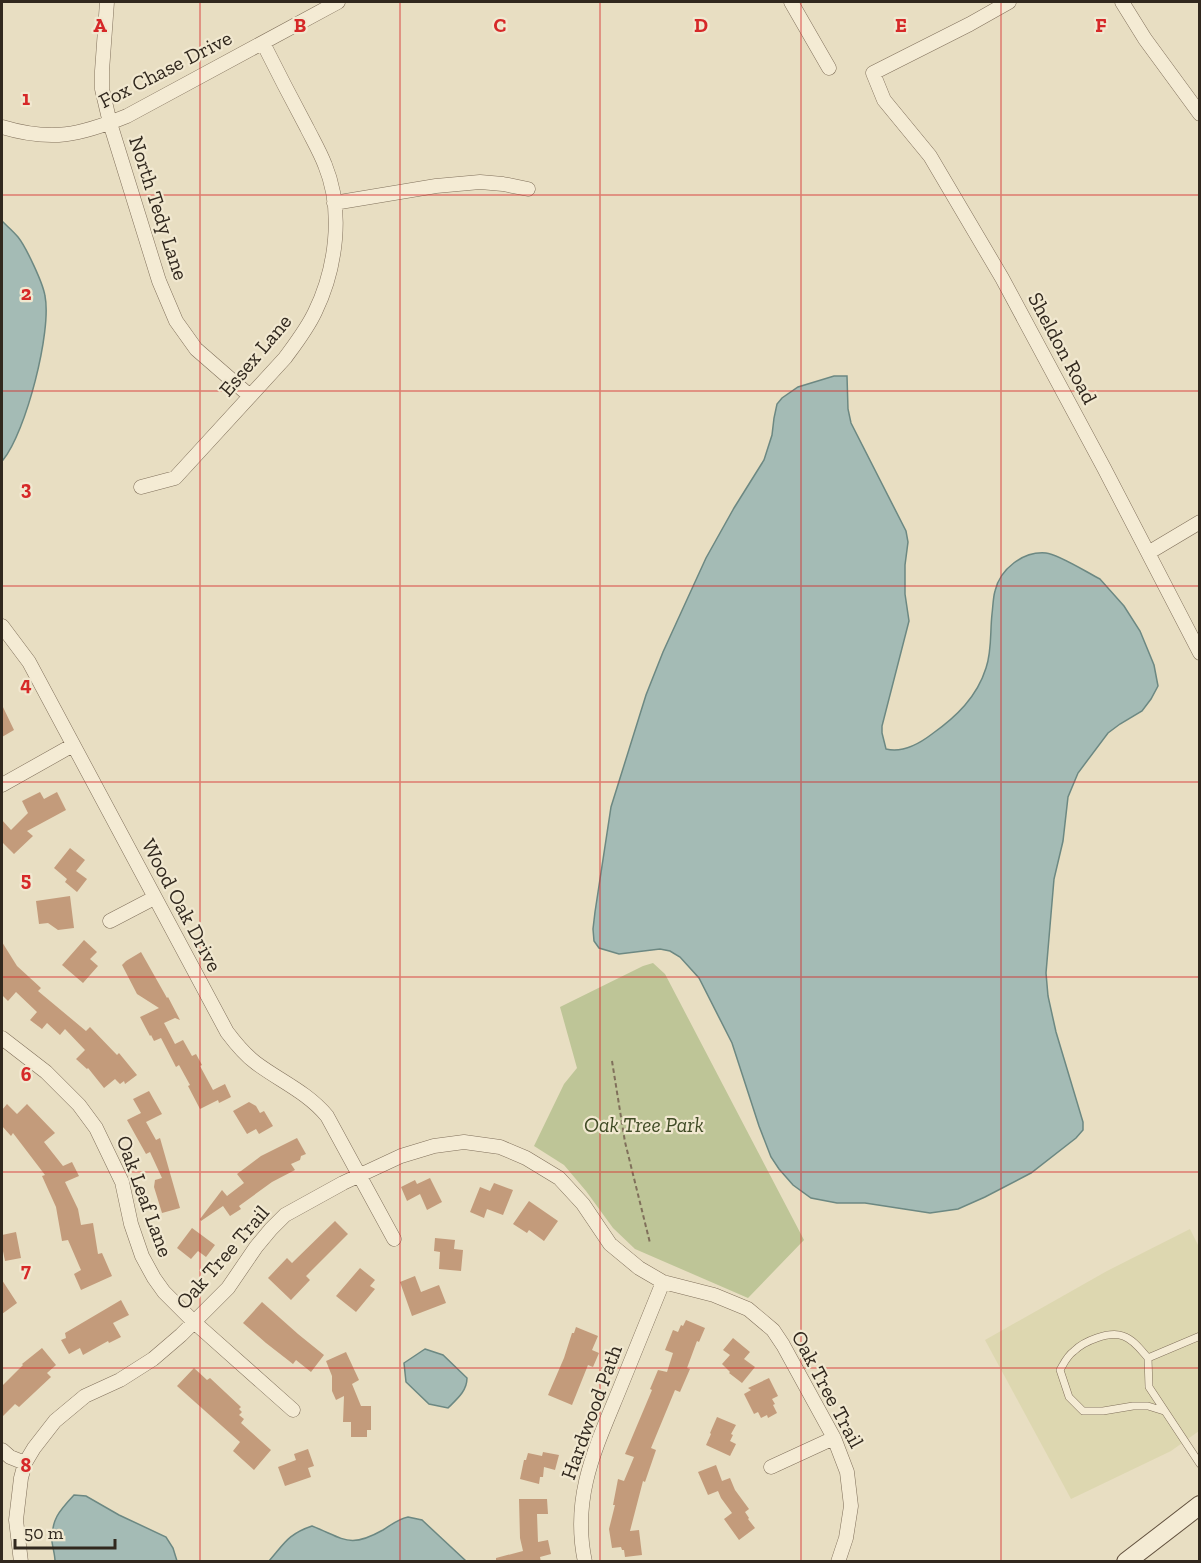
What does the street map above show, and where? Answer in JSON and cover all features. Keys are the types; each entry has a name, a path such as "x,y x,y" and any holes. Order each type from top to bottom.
{"main road":[{"path":"1126,1562 1200,1505"}],"street":[{"name":"North Tedy Lane","path":"107,2 102,90 159,281 176,321 196,349 250,396"},
{"name":"Fox Chase Drive","path":"2,127 49,136 74,134 110,123 338,2"},
{"path":"791,2 829,68"},
{"name":"Sheldon Road","path":"1009,2 873,73 884,100 930,156 1002,278 1200,653"},
{"path":"1122,2 1144,39 1200,114"},
{"name":"Essex Lane","path":"141,487 175,478 250,396 301,338 314,314 329,274 335,222 333,189 326,165 263,42"},
{"path":"334,203 436,186 480,182 528,189"},
{"path":"1148,553 1200,522"},
{"name":"Wood Oak Drive","path":"2,626 29,662 227,1032 240,1050 316,1104 327,1116 394,1239"},
{"path":"2,785 73,745"},
{"path":"110,921 154,898"},
{"name":"Oak Leaf Lane","path":"2,1038 46,1072 80,1105 96,1128 122,1182 131,1224 142,1256 164,1292 194,1322 293,1410"},
{"name":"Oak Tree Trail","path":"21,1562 16,1520 21,1478 34,1448 56,1421 85,1396 120,1380 153,1359 228,1288 264,1238 285,1215 359,1175 401,1156 434,1146 464,1142 500,1147 526,1158 559,1178 583,1204 610,1244 639,1268 663,1282 714,1295 748,1309 773,1330 834,1438 847,1472 851,1506 846,1538 838,1562"},
{"name":"Hardwood Path","path":"585,1562 581,1523 582,1498 592,1457 663,1282"},
{"path":"771,1467 834,1438"},
{"path":"2,1450 26,1463"}],"lane":[{"path":"1164,1411 1148,1406 1133,1406 1103,1412 1083,1411 1069,1396 1060,1370 1073,1351 1086,1343 1104,1335 1123,1335 1148,1358 1149,1388 1200,1464"},
{"path":"1148,1358 1200,1336"}],"path":[{"path":"612,1062 624,1142 651,1244"}],"shaded area":[{"path":"1190,1229 1199,1247 1199,1431 1171,1451 1071,1499 985,1340 1107,1271"}],"green space":[{"name":"Oak Tree Park","path":"653,963 665,974 804,1240 748,1298 635,1249 613,1228 564,1165 534,1146 564,1084 577,1068 560,1007"}],"water":[{"path":"2,221 18,237 30,257 44,290 46,312 45,332 35,381 20,427 3,460 2,458"},
{"path":"834,376 847,376 848,409 851,423 906,531 908,542 905,594 909,621 882,726 886,749 904,749 922,741 965,706 977,688 988,661 993,599 998,583 1014,563 1037,553 1051,554 1100,579 1124,606 1140,631 1154,665 1158,686 1142,711 1108,733 1078,773 1068,797 1063,841 1054,879 1046,973 1048,996 1056,1032 1083,1122 1083,1130 1031,1173 958,1209 930,1213 811,1198 793,1185 771,1157 732,1043 699,978 680,957 670,951 660,949 619,954 599,948 594,941 595,912 611,807 646,695 663,652 706,558 764,460 772,435 777,404 798,387"},
{"path":"425,1349 443,1355 467,1378 463,1391 448,1408 429,1404 406,1382 404,1363"},
{"path":"74,1495 86,1496 119,1515 166,1537 177,1561 55,1561 52,1542 53,1528 60,1511"},
{"path":"408,1517 422,1520 466,1561 269,1561 292,1536 312,1526 340,1538 354,1541 372,1536"}],"building":[{"path":"2,705 14,730 2,737"},
{"path":"40,792 44,799 57,792 66,810 27,831 33,836 14,854 2,844 2,820 11,830 28,813 22,801"},
{"path":"70,848 85,860 76,871 87,879 77,892 54,868"},
{"path":"70,896 74,928 58,930 48,923 39,924 36,901"},
{"path":"84,940 97,952 90,959 98,966 83,983 62,965"},
{"path":"2,942 17,966 41,988 38,991 86,1031 90,1027 117,1055 119,1053 137,1075 125,1084 124,1081 120,1084 115,1079 104,1088 88,1068 76,1059 85,1050 65,1029 60,1035 47,1023 42,1029 30,1020 37,1012 16,992 8,1001 2,995"},
{"path":"141,952 180,1020 175,1018 164,1023 175,1044 183,1040 192,1056 196,1054 213,1090 225,1084 231,1097 219,1103 218,1100 200,1109 188,1086 190,1085 179,1065 176,1067 161,1038 154,1041 150,1036 140,1017 159,1008 137,994 122,965"},
{"path":"149,1091 162,1114 146,1122 156,1140 160,1138 180,1208 162,1213 154,1187 155,1180 162,1178 150,1152 146,1154 127,1120 141,1113 133,1099"},
{"path":"249,1102 256,1106 260,1113 264,1111 273,1126 259,1134 256,1129 247,1134 233,1111"},
{"path":"7,1104 17,1114 27,1104 55,1133 44,1142 63,1166 72,1162 79,1176 65,1182 78,1209 81,1225 93,1223 98,1254 102,1253 112,1276 81,1290 74,1274 81,1270 68,1240 62,1241 56,1207 42,1176 45,1175 13,1133 11,1136 2,1126 2,1110"},
{"path":"297,1138 306,1154 291,1164 295,1170 272,1182 239,1206 241,1209 230,1216 223,1206 201,1221 200,1219 222,1190 227,1196 244,1183 237,1174 261,1156"},
{"path":"430,1178 442,1202 427,1210 420,1194 407,1201 401,1187 415,1180 417,1184"},
{"path":"494,1183 513,1190 503,1215 487,1209 484,1218 470,1212 480,1187 490,1191"},
{"path":"529,1201 558,1221 544,1241 529,1230 527,1233 513,1224"},
{"path":"335,1221 348,1234 306,1276 310,1280 291,1300 268,1278 287,1258 292,1263"},
{"path":"192,1228 215,1245 206,1257 198,1251 191,1259 177,1248"},
{"path":"16,1232 21,1258 5,1261 2,1251 2,1235"},
{"path":"435,1238 455,1240 454,1249 463,1250 461,1271 439,1269 440,1252 434,1251"},
{"path":"360,1268 375,1280 370,1286 375,1289 356,1312 336,1296"},
{"path":"415,1276 421,1292 439,1285 446,1303 412,1316 400,1282"},
{"path":"2,1280 17,1303 2,1314"},
{"path":"121,1300 129,1315 113,1323 121,1337 109,1343 108,1341 83,1355 80,1348 69,1354 61,1340 66,1338 65,1333"},
{"path":"262,1302 324,1355 311,1372 296,1360 293,1364 243,1323"},
{"path":"686,1320 705,1328 699,1342 697,1341 687,1368 690,1369 680,1392 675,1390 651,1448 656,1450 645,1482 643,1481 630,1531 639,1530 642,1555 625,1557 621,1547 612,1548 609,1529 618,1479 624,1481 634,1457 625,1454 658,1370 667,1372 673,1353 665,1350 673,1330 678,1332"},
{"path":"576,1327 598,1336 592,1350 599,1353 593,1367 588,1365 572,1405 548,1395"},
{"path":"733,1338 750,1352 744,1359 755,1367 742,1383 722,1364 730,1355 723,1350"},
{"path":"42,1348 56,1365 47,1373 51,1377 19,1407 15,1404 2,1417 2,1386 22,1364"},
{"path":"346,1352 359,1380 352,1384 361,1406 371,1406 371,1430 367,1430 367,1437 351,1437 351,1422 343,1422 344,1396 336,1400 332,1391 332,1376 326,1361"},
{"path":"194,1368 207,1380 210,1378 241,1407 239,1409 242,1412 239,1415 244,1419 241,1423 271,1450 254,1470 233,1451 240,1442 177,1386"},
{"path":"769,1378 778,1396 772,1399 777,1413 768,1418 767,1415 761,1418 758,1412 754,1414 744,1394 751,1390 748,1388"},
{"path":"717,1417 736,1425 730,1441 736,1444 730,1456 706,1445"},
{"path":"308,1449 314,1466 308,1468 311,1477 285,1486 278,1467 296,1460 294,1454"},
{"path":"543,1452 559,1455 555,1470 544,1467 543,1477 540,1477 539,1484 520,1479 528,1453 542,1456"},
{"path":"716,1465 722,1481 730,1478 735,1490 749,1509 745,1512 755,1528 739,1540 724,1519 732,1513 718,1491 708,1495 698,1472"},
{"path":"519,1499 547,1499 548,1514 537,1514 538,1542 548,1540 551,1554 540,1557 541,1562 496,1562 496,1558 523,1551 520,1538"}]}
